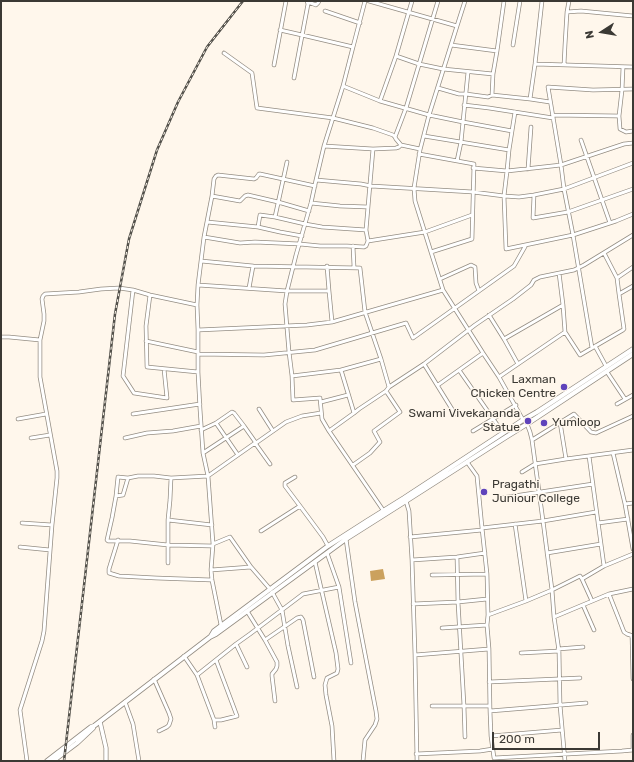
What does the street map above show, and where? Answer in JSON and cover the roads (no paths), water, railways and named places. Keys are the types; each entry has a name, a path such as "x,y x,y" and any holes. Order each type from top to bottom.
{"main road":[{"path":"210,636 216,634 247,611 328,546 633,349"},
{"path":"47,761 154,680 210,636 221,625 315,562 346,539 632,356"},
{"path":"53,761 77,743 94,726"}],"street":[{"path":"274,65 286,1"},
{"path":"294,78 307,2 316,5 319,1"},
{"path":"365,1 343,86 324,146 285,304 293,400 320,398 323,422 330,430 383,510"},
{"path":"369,1 456,26"},
{"path":"385,6 387,1"},
{"path":"380,101 396,56 412,1"},
{"path":"395,137 406,108 438,1"},
{"path":"465,1 429,115 420,151 414,188 424,232 443,290 499,377 524,420"},
{"path":"492,95 493,74 504,1"},
{"path":"513,45 520,1"},
{"path":"530,99 542,1"},
{"path":"564,65 564,45 569,1"},
{"path":"325,11 360,23"},
{"path":"567,12 581,11 633,16"},
{"path":"280,30 353,47"},
{"path":"451,45 497,51"},
{"path":"224,53 252,73 257,108 373,128 395,137 400,146"},
{"path":"396,56 419,64 443,69 493,74"},
{"path":"535,64 633,67"},
{"path":"624,67 619,116 620,129 626,132 633,131"},
{"path":"457,161 461,142 468,72"},
{"path":"343,86 380,101 429,115 512,131"},
{"path":"606,366 594,347 568,212 548,87 593,90 633,89"},
{"path":"438,88 459,94 488,97 492,95 550,102"},
{"path":"464,105 553,116 619,116"},
{"path":"515,112 504,196 506,250 573,235 633,214"},
{"path":"528,169 531,127"},
{"path":"424,136 509,150"},
{"path":"581,140 610,223"},
{"path":"474,168 507,171 561,165 624,144 633,143"},
{"path":"324,146 374,149 396,148 400,146 474,164 472,239 431,252"},
{"path":"204,237 240,243 255,242 365,247 368,241 366,230 374,149"},
{"path":"275,217 287,162"},
{"path":"316,180 371,186 473,192 519,197 564,189 633,164"},
{"path":"221,625 211,570 213,545 212,525 208,476 201,430 198,372 198,285 204,237 214,179 218,175 254,179 260,174 284,178 315,186"},
{"path":"534,195 533,218 568,212 633,189"},
{"path":"212,196 240,201 248,195 309,211"},
{"path":"311,203 368,207"},
{"path":"258,227 260,215 322,227 366,230"},
{"path":"368,241 424,232 472,215"},
{"path":"207,222 258,227 302,236"},
{"path":"330,430 513,299 531,285 534,280 540,277 574,270 633,235"},
{"path":"146,342 198,353 264,355 316,350 406,323 413,338 514,266 526,245"},
{"path":"353,246 354,267"},
{"path":"559,273 565,332 580,355 624,329 617,278 604,253"},
{"path":"201,261 253,266 328,266 360,268 365,312 389,387"},
{"path":"440,279 471,265 475,267 476,283 479,291"},
{"path":"249,288 253,266"},
{"path":"328,266 332,322"},
{"path":"617,278 633,267"},
{"path":"198,285 287,291 329,291"},
{"path":"620,294 633,286"},
{"path":"27,761 20,710 43,637 57,478 40,378 40,340 44,321 43,296 45,294 119,288 197,305"},
{"path":"133,290 123,376 134,393 167,398 164,369"},
{"path":"198,330 307,326 332,322 443,290"},
{"path":"150,295 146,326 147,367 198,372"},
{"path":"504,339 563,305"},
{"path":"489,315 518,364"},
{"path":"499,377 565,332"},
{"path":"1,337 40,340"},
{"path":"438,385 483,354"},
{"path":"292,376 341,370 381,359"},
{"path":"424,364 455,414"},
{"path":"341,370 354,413"},
{"path":"458,370 504,433"},
{"path":"607,372 625,399"},
{"path":"353,465 370,453 380,442 374,431 400,412 386,391"},
{"path":"321,402 348,395"},
{"path":"617,404 633,395"},
{"path":"133,414 200,404"},
{"path":"473,431 516,405"},
{"path":"258,409 273,431"},
{"path":"201,430 234,412 256,443 294,418 321,413"},
{"path":"18,419 46,414"},
{"path":"532,440 574,414 591,432 596,433 633,416"},
{"path":"560,422 566,459"},
{"path":"216,423 238,455"},
{"path":"527,424 532,440 536,464 559,650 560,705 565,761"},
{"path":"126,438 147,433 173,431 201,426"},
{"path":"204,453 244,426"},
{"path":"31,438 50,435"},
{"path":"270,464 255,443 208,476 171,478 149,476 128,478 118,477 116,496 107,540 168,545 213,545 230,537 251,567 271,591 282,610 297,687"},
{"path":"522,472 536,464 633,450"},
{"path":"614,453 633,549"},
{"path":"589,456 604,566"},
{"path":"467,462 477,476 487,574 490,711 494,760 633,750 633,735"},
{"path":"295,477 284,485 328,546"},
{"path":"116,496 123,495 128,478"},
{"path":"168,563 168,520 171,478"},
{"path":"501,498 593,484"},
{"path":"406,501 409,511 412,560 417,761"},
{"path":"625,504 633,503"},
{"path":"261,531 300,506"},
{"path":"410,537 543,521 596,512"},
{"path":"598,523 628,518"},
{"path":"168,520 212,525"},
{"path":"22,523 52,525"},
{"path":"515,524 526,601"},
{"path":"346,539 355,602 377,719 375,725 364,740 363,761"},
{"path":"118,540 109,573 120,576 212,580"},
{"path":"547,554 601,544"},
{"path":"20,548 50,550"},
{"path":"327,553 339,587 351,663"},
{"path":"412,560 457,557 485,553"},
{"path":"582,579 604,566 633,554"},
{"path":"457,557 465,737"},
{"path":"315,562 336,653 338,669 337,673 327,678 325,685 332,726 334,761"},
{"path":"211,570 251,567"},
{"path":"432,576 487,574"},
{"path":"488,615 552,590 579,576 581,577 592,601"},
{"path":"197,675 303,594 339,587"},
{"path":"554,617 610,594 633,589"},
{"path":"610,594 624,632 632,636 633,678"},
{"path":"413,604 487,599"},
{"path":"583,605 594,630"},
{"path":"247,611 277,662 276,670 272,674 275,701"},
{"path":"265,640 297,618 301,618 303,620 314,677"},
{"path":"442,628 487,625"},
{"path":"236,644 247,667"},
{"path":"521,653 583,647"},
{"path":"415,655 489,649"},
{"path":"184,656 197,675 214,720 215,727"},
{"path":"214,720 237,716 216,660"},
{"path":"489,682 580,678"},
{"path":"154,680 171,719 169,725 159,731"},
{"path":"125,702 133,724 138,761"},
{"path":"490,711 586,703"},
{"path":"432,706 490,706"},
{"path":"100,722 106,748 106,761"},
{"path":"491,736 562,730"},
{"path":"416,754 493,749"}],"railway":[{"path":"64,761 115,314 129,239 157,150 178,102 207,47 243,1"}],"place":[{"name":"Laxman Chicken Centre","path":"564,387"},
{"name":"Swami Vivekananda Statue","path":"528,421"},
{"name":"Yumloop","path":"544,423"},
{"name":"Pragathi Juniour College","path":"484,492"}]}
